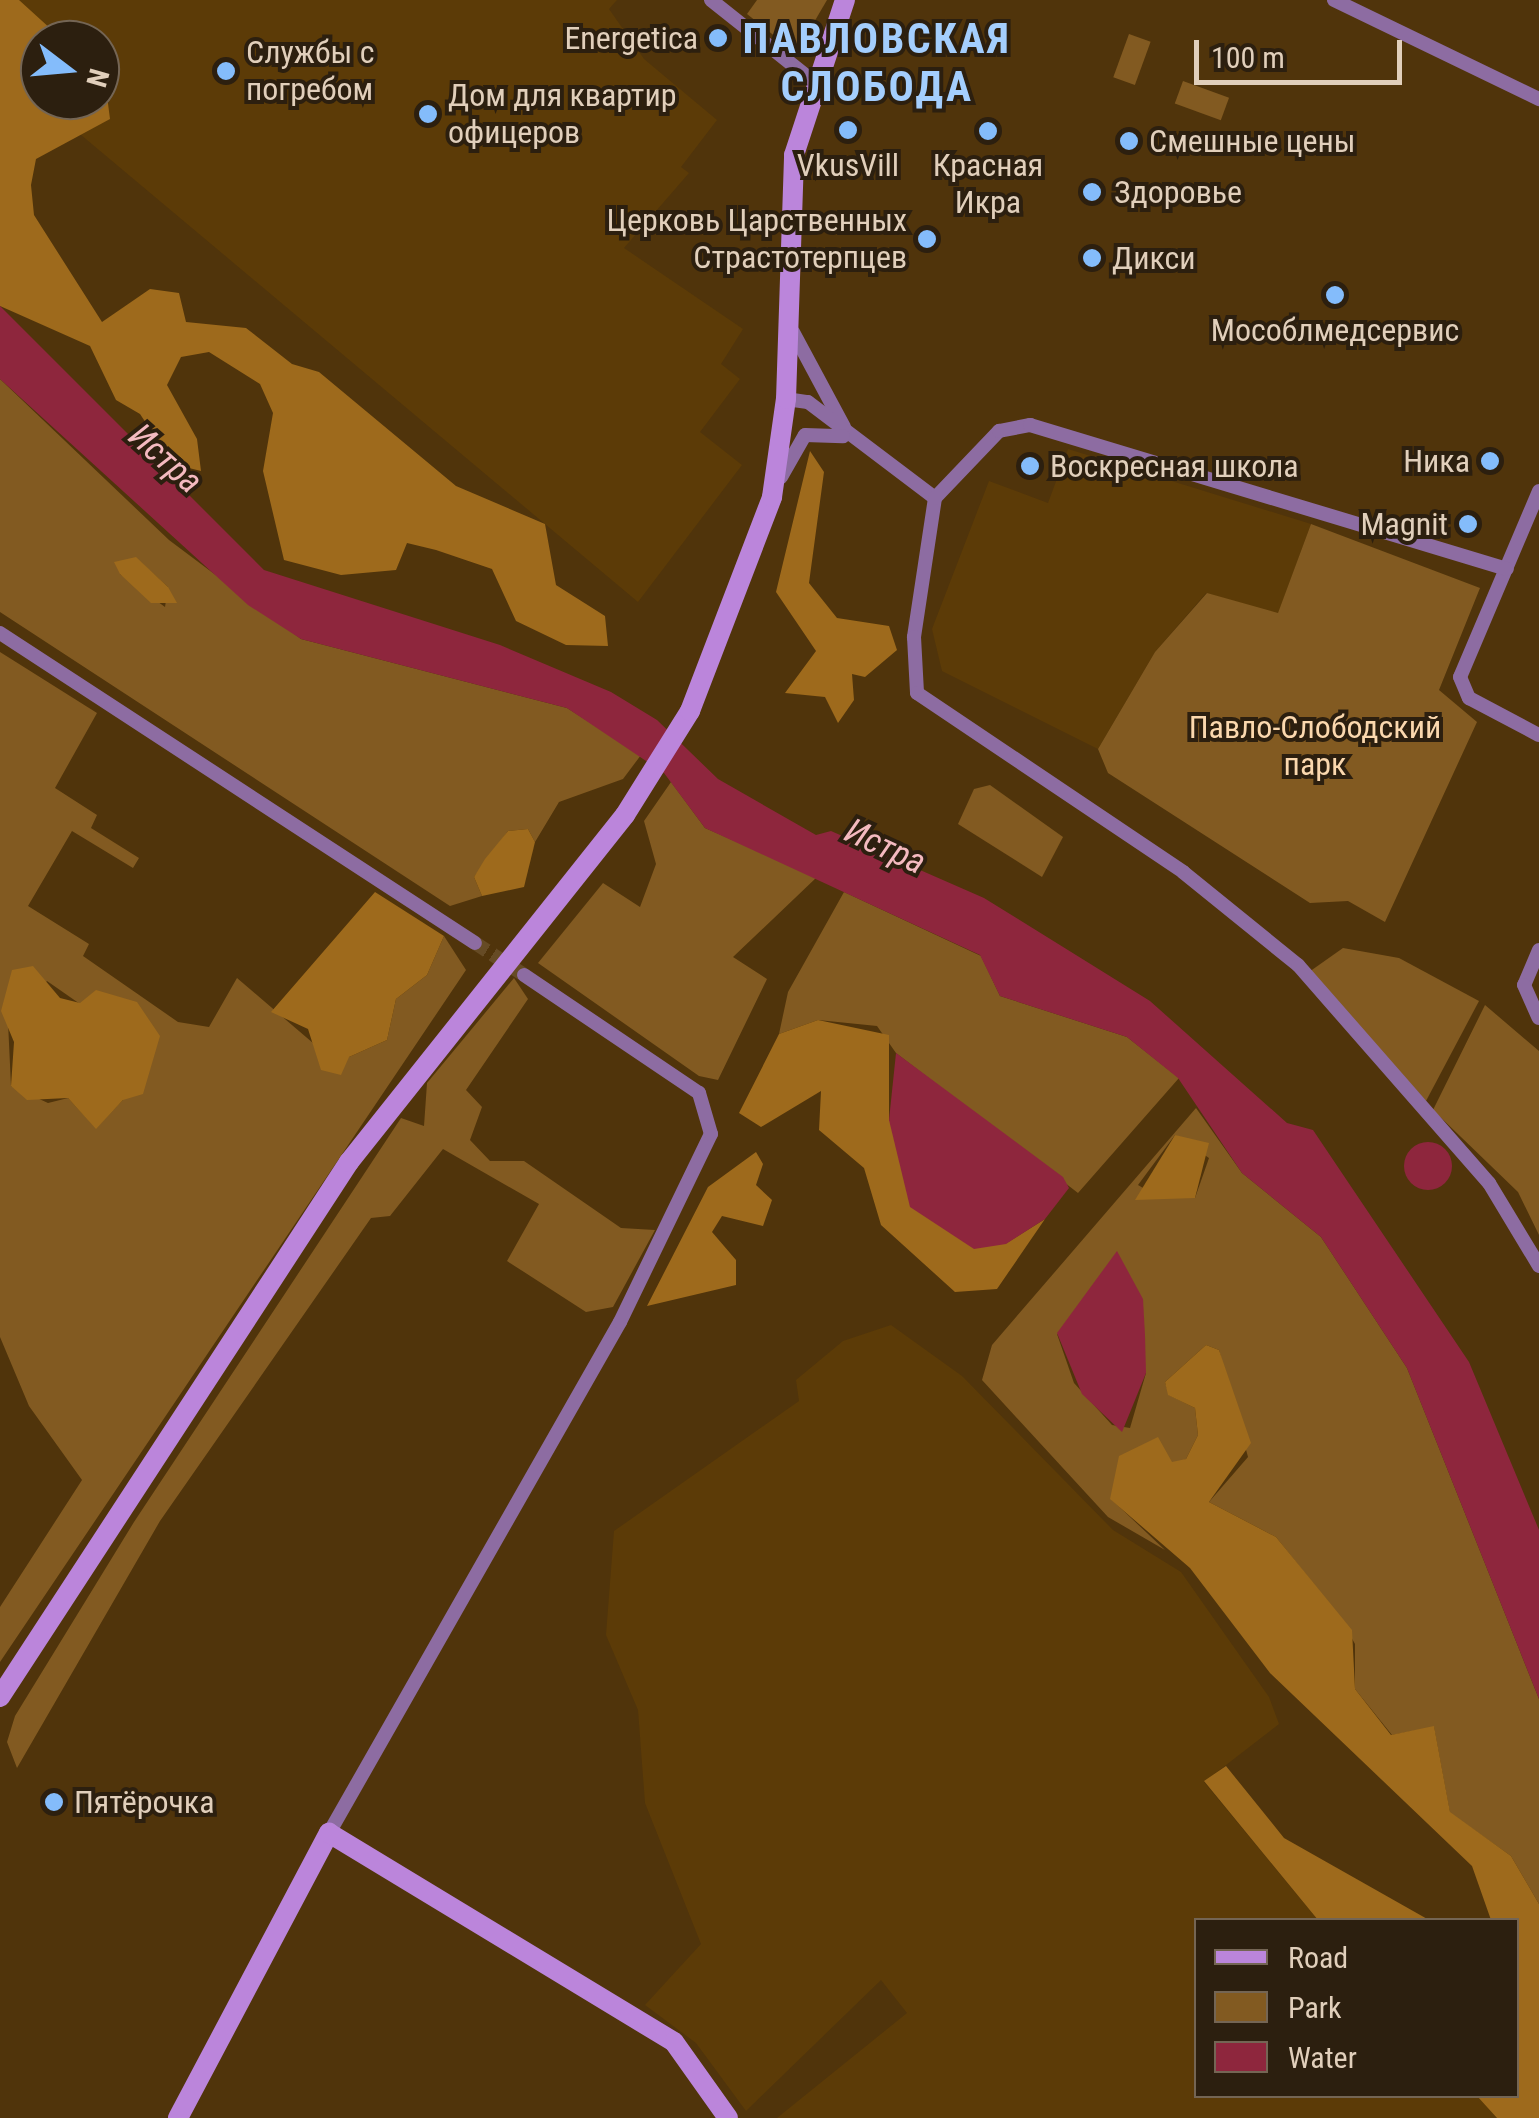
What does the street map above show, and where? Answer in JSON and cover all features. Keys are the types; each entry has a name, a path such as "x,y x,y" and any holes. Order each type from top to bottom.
{"main road":[{"path":"0,1697 349,1162 590,860 656,770 712,664 772,497 786,398 791,176 812,82 845,0"},
{"path":"178,2118 329,1832 647,2023 692,2060 728,2118"}],"street":[{"path":"711,0 812,82"},
{"path":"1334,0 1539,100"},
{"path":"788,317 852,441"},
{"path":"786,398 808,402 852,441 935,498"},
{"path":"1507,569 1032,425 1000,431 935,498 914,637 918,693 1183,872 1298,965 1490,1183 1539,1266"},
{"path":"772,497 805,434 852,441"},
{"path":"1539,491 1460,686 1539,735"},
{"path":"0,633 476,943"},
{"path":"1539,950 1524,985 1539,1018"},
{"path":"329,1832 620,1322 711,1134 699,1093 524,975"}],"shaded area":[{"path":"0,0 617,0 609,9 644,59 717,120 681,167 689,173 624,248 743,329 721,364 740,379 700,432 742,465 638,602 63,120 120,120 120,20 20,20 20,84 0,67"},
{"path":"0,0 19,0 41,20 20,20 20,120 108,120 36,159 31,185 34,215 102,322 150,289 179,293 186,322 246,328 292,364 319,372 456,486 545,524 556,585 605,616 608,646 566,645 516,621 492,569 436,550 407,543 396,570 341,575 284,560 263,471 273,413 260,384 209,352 181,357 167,385 197,439 201,471 173,464 140,414 116,400 90,346 0,306"},
{"path":"1068,449 1311,524 1278,614 1206,593 1155,652 1098,749 942,671 932,629 989,481 1048,503"},
{"path":"810,451 824,472 809,583 837,618 889,626 897,650 865,677 852,674 854,700 838,723 825,697 785,693 816,651 776,592"},
{"path":"136,557 168,587 177,603 151,603 120,574 114,562"},
{"path":"528,829 535,842 524,887 482,896 474,877 485,859 508,831"},
{"path":"375,892 444,936 427,975 396,999 387,1040 349,1057 341,1075 321,1070 308,1029 271,1012"},
{"path":"33,966 60,998 80,1003 96,990 137,1002 160,1036 143,1094 123,1100 96,1129 68,1098 27,1100 11,1086 14,1042 1,1011 12,970"},
{"path":"818,1020 889,1035 889,1120 1005,1244 1045,1219 997,1289 955,1292 881,1225 864,1168 819,1130 821,1091 761,1127 739,1113 779,1034"},
{"path":"1175,1135 1209,1143 1195,1198 1135,1200"},
{"path":"756,1152 763,1164 756,1185 772,1200 763,1226 722,1216 712,1232 736,1260 736,1285 647,1306 708,1187"},
{"path":"891,1325 962,1376 1113,1530 1181,1572 1269,1697 1279,1724 1204,1782 1316,1918 1194,1918 1194,2098 1479,2098 1497,2118 777,2118 907,2013 881,1980 746,2111 696,2043 645,2005 701,1944 645,1803 638,1710 606,1635 614,1531 799,1401 796,1380 843,1341"},
{"path":"1206,1345 1219,1350 1251,1443 1209,1502 1276,1537 1352,1630 1355,1689 1391,1735 1434,1726 1450,1812 1511,1856 1539,1904 1539,2118 1497,2118 1479,2098 1519,2098 1519,1918 1490,1918 1472,1866 1270,1673 1190,1568 1110,1499 1119,1456 1158,1437 1172,1462 1186,1459 1198,1435 1195,1408 1168,1395 1165,1382"},
{"path":"1226,1766 1284,1838 1425,1918 1316,1918 1204,1781"}],"green space":[{"path":"757,0 827,0 796,53 747,14"},
{"path":"1129,34 1151,42 1135,85 1113,77"},
{"path":"1183,81 1229,98 1221,120 1175,104"},
{"path":"0,379 169,540 301,639 567,708 641,755 623,779 559,802 535,842 528,829 508,831 474,877 482,896 450,906 0,612","holes":["136,558 168,587 165,607 120,574"]},
{"name":"Павло-Слободский парк","path":"1311,524 1480,588 1439,690 1477,722 1385,922 1348,901 1310,903 1108,773 1098,749 1155,652 1207,593 1278,613"},
{"path":"0,652 97,713 55,788 97,815 91,828 139,858 133,868 72,831 28,906 89,944 83,956 178,1022 209,1027 237,978 320,1049 349,1057 387,1040 396,999 427,975 444,936 466,970 0,1662 0,1607 82,1480 29,1406 0,1337","holes":["47,981 80,1004 123,1100 96,1128 68,1098 48,1103 11,1086 8,1022"]},
{"path":"671,782 705,828 817,877 733,957 767,979 718,1080 699,1076 538,963 603,883 640,907 656,864 644,821"},
{"path":"990,785 1063,837 1042,877 958,824 974,789"},
{"path":"844,892 981,956 1000,996 1127,1037 1179,1078 1078,1193 896,1053 877,1026 818,1020 779,1034 788,992"},
{"path":"1343,948 1399,958 1479,1001 1426,1101 1309,972"},
{"path":"514,978 528,999 466,1090 482,1107 470,1140 490,1161 524,1161 621,1228 655,1230 613,1307 586,1312 507,1261 539,1204 443,1149 390,1216 371,1218 160,1521 17,1768 7,1742 15,1716 134,1522 401,1118 424,1126 427,1083"},
{"path":"1485,1005 1539,1051 1539,1235 1518,1192 1433,1110"},
{"path":"1196,1108 1242,1173 1321,1237 1407,1368 1539,1699 1539,1904 1511,1856 1450,1813 1434,1727 1392,1735 1355,1689 1355,1644 1340,1617 1276,1537 1209,1502 1248,1457 1219,1350 1206,1345 1165,1382 1169,1395 1195,1408 1198,1435 1186,1459 1111,1499 1165,1550 1108,1517 982,1380 992,1345","holes":["1175,1135 1209,1158 1195,1198 1160,1198 1138,1185","1057,1334 1146,1373 1130,1428 1112,1425 1074,1383"]}],"water":[{"path":"0,306 264,570 500,645 611,692 657,720 718,779 816,835 831,831 984,898 1150,1001 1287,1123 1313,1130 1469,1362 1539,1530 1539,1699 1407,1368 1321,1237 1242,1173 1178,1078 1127,1037 1000,996 980,955 705,828 664,773 567,708 301,639 248,605 0,379"},
{"path":"896,1053 1063,1177 1069,1188 1045,1219 1006,1244 974,1249 910,1207 889,1120"},
{"path":"1428,1142 1445,1149 1452,1166 1445,1183 1428,1190 1411,1183 1404,1166 1411,1149"},
{"path":"1117,1251 1143,1299 1145,1335 1146,1373 1122,1432 1082,1394 1057,1333"}],"tunnel":[{"path":"475,943 524,975"}],"place":[{"name":"Energetica","path":"718,38"},
{"name":"Службы с погребом","path":"226,71"},
{"name":"Дом для квартир офицеров","path":"428,114"},
{"name":"VkusVill","path":"848,130"},
{"name":"Красная Икра","path":"988,131"},
{"name":"Смешные цены","path":"1129,141"},
{"name":"Здоровье","path":"1092,192"},
{"name":"Церковь Царственных Страстотерпцев","path":"927,239"},
{"name":"Дикси","path":"1092,258"},
{"name":"Мособлмедсервис","path":"1335,295"},
{"name":"Ника","path":"1490,461"},
{"name":"Воскресная школа","path":"1030,466"},
{"name":"Magnit","path":"1468,524"},
{"name":"Пятёрочка","path":"54,1802"}],"district":[{"name":"ПАВЛОВСКАЯ СЛОБОДА","path":"877,63"}],"water label":[{"name":"Истра","path":"165,459"},
{"name":"Истра","path":"885,847"}]}
